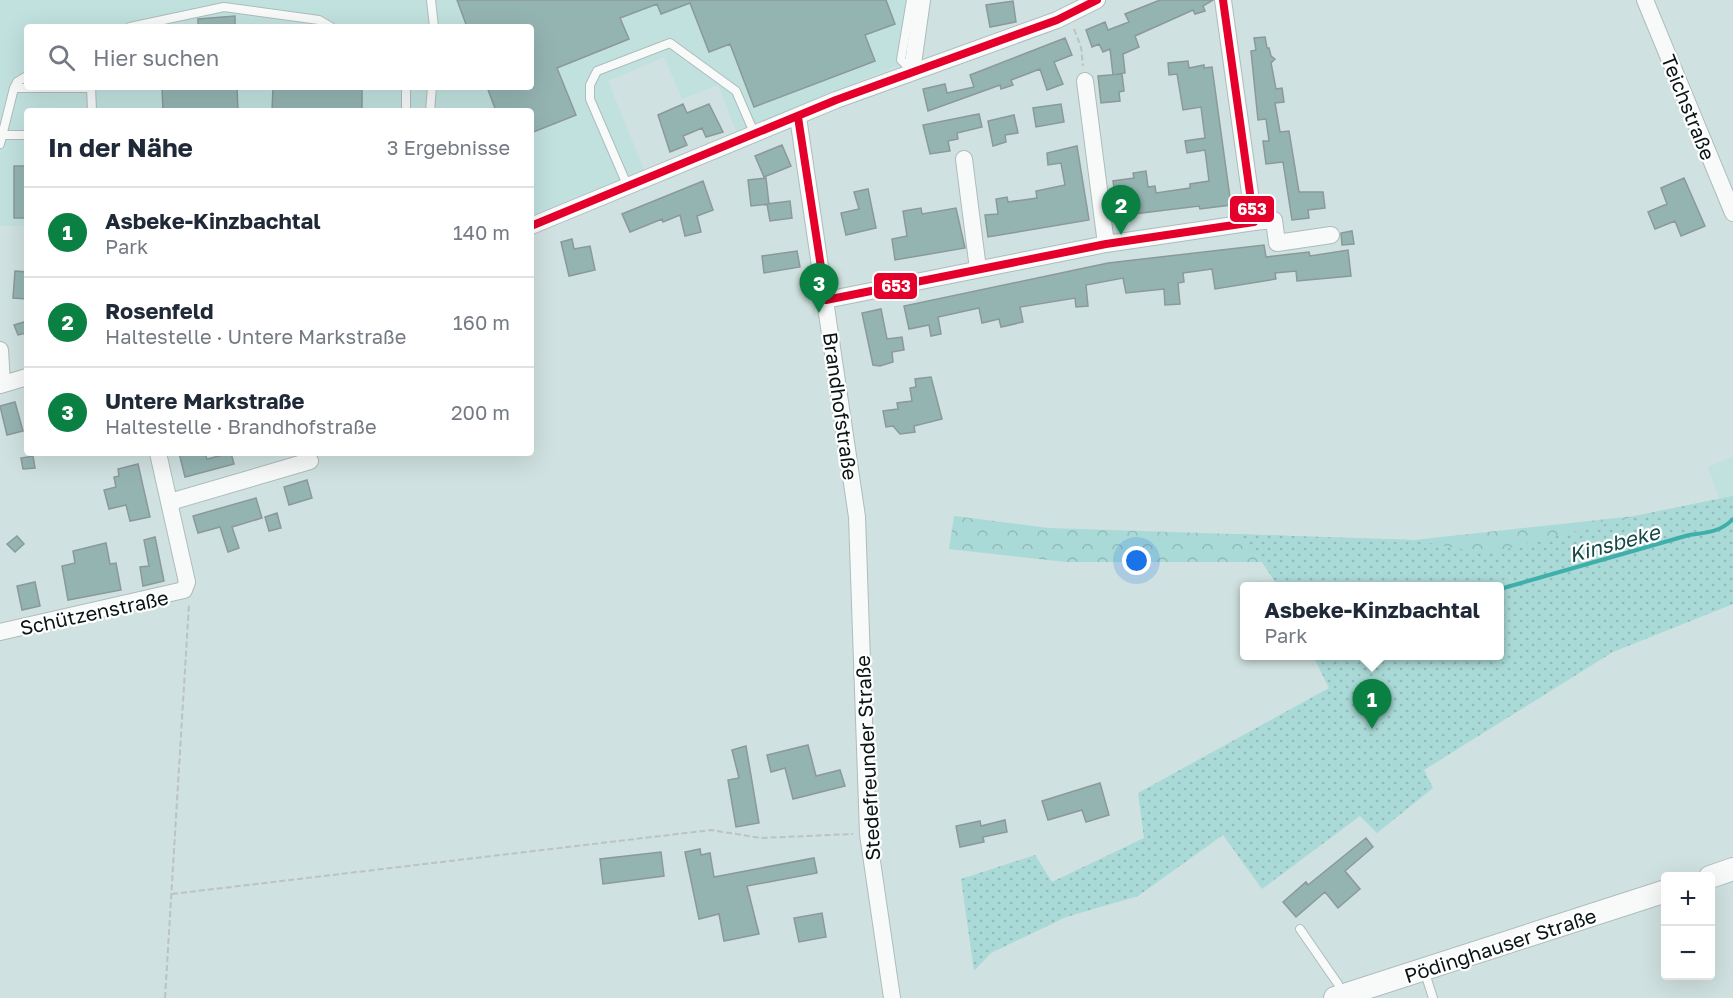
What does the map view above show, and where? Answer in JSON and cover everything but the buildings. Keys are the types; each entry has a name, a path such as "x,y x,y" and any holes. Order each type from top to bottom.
{"street":[{"path":"912,71 922,0"},
{"path":"534,225 912,71 1057,20 1097,0"},
{"path":"1223,0 1254,222"},
{"name":"Teichstraße","path":"1645,0 1733,213"},
{"path":"1085,81 1106,244"},
{"name":"Brandhofstraße","path":"798,117 857,517"},
{"path":"964,159 978,269"},
{"path":"826,300 1106,244 1254,222 1274,220 1277,243 1331,235"},
{"path":"0,350 1,385 24,379"},
{"path":"159,456 186,587"},
{"path":"170,502 310,461"},
{"name":"Stedefreunder Straße","path":"857,517 868,834 892,998"},
{"name":"Schützenstraße","path":"0,632 178,594 186,587"},
{"path":"1715,875 1733,869"},
{"name":"Pödinghauser Straße","path":"1339,997 1661,892"}],"lane":[{"path":"431,0 434,24"},
{"path":"911,0 901,60 912,71"},
{"path":"144,24 224,7 319,20 326,24"},
{"path":"628,188 590,99 590,85 597,71 669,43 736,91 755,135"},
{"path":"24,78 17,82 15,87 1,140 24,136"},
{"path":"15,87 24,87"},
{"path":"92,90 92,108"},
{"path":"406,90 406,108"},
{"path":"430,108 432,90"},
{"path":"1300,929 1338,984 1339,997"},
{"path":"1424,970 1433,998"}],"path":[{"path":"1068,13 1081,47 1085,81"},
{"path":"165,998 189,595 186,587"},
{"path":"172,894 711,830 760,838 868,834"}],"shaded area":[{"path":"0,0 920,0 902,64 736,131 718,85 682,99 664,57 608,81 645,172 534,218 534,108 24,108 24,226 0,226"},
{"path":"1733,457 1733,496 1719,499 1708,467"}],"green space":[{"path":"1733,496 1733,604 1504,586 1504,582 1275,582 1262,562 1066,562 949,549 954,516 1049,528 1414,540 1635,516"},
{"path":"1733,496 1733,604 1613,652 1424,770 1433,788 1377,833 1360,816 1262,889 1223,835 1138,896 1066,917 991,953 974,971 961,879 1035,855 1052,882 1144,838 1138,793 1329,688 1315,660 1504,660 1504,582 1275,582 1262,562 1234,534 1414,540 1487,554 1635,516"}],"waterway":[{"name":"Kinsbeke","path":"1504,588 1689,535 1712,531 1723,527 1733,519"}],"transit line":[{"name":"653","path":"534,225 836,100 1057,20 1097,0"},
{"name":"653","path":"798,117 826,300 1106,244 1254,222 1223,0"}],"place":[{"name":"Rosenfeld","path":"1121,235"},
{"name":"Untere Markstraße","path":"819,313"},
{"name":"Asbeke-Kinzbachtal","path":"1372,729"}]}
